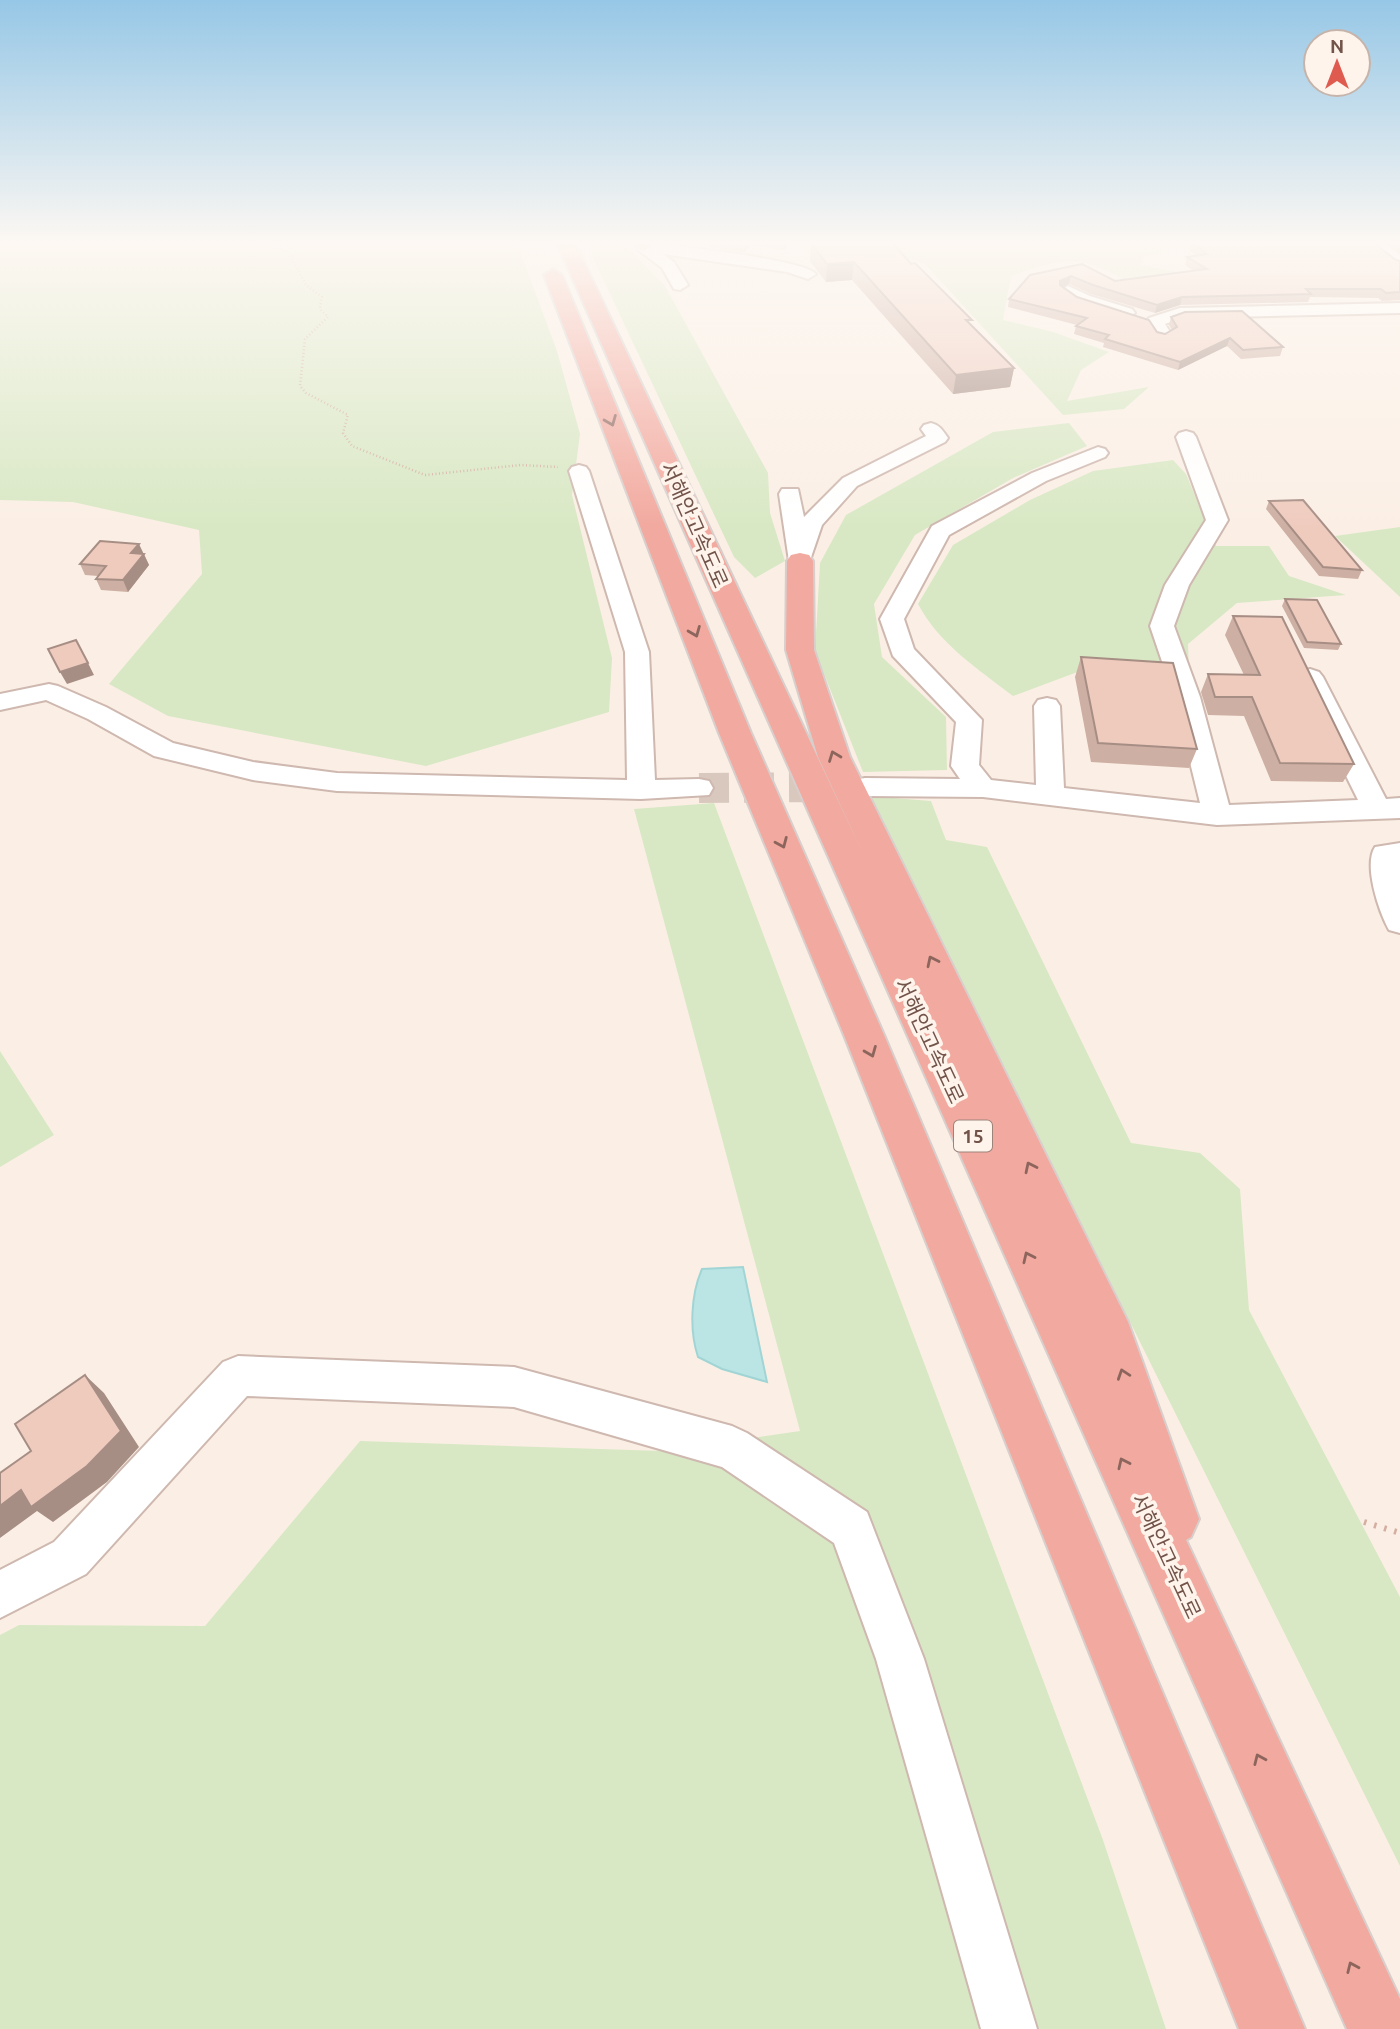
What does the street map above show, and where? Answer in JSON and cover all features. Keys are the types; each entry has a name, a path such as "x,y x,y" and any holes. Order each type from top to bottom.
{"highway":[{"name":"서해안고속도로","path":"578,338 735,733 880,1073 1272,2029"},
{"name":"서해안고속도로","path":"609,338 1380,2029"},
{"path":"800,561 800,650 834,757 1111,1338 1240,1717"}],"street":[{"path":"800,561 811,523 853,472 898,450 939,438 931,429"},
{"path":"1186,437 1217,520 1177,585 1162,626 1187,697 1217,815"},
{"path":"983,788 965,766 969,720 902,650 892,619 940,531 1039,477 1098,453"},
{"path":"579,471 637,652 641,790"},
{"path":"790,494 800,561"},
{"path":"865,787 983,788 1217,815 1389,808 1301,658"},
{"path":"0,702 50,692 97,713 164,750 253,771 337,782 641,790 699,788"},
{"path":"1047,706 1050,796"},
{"path":"1400,853 1385,854 1391,900 1400,922"},
{"path":"0,1595 70,1558 238,1376 514,1387 732,1448 851,1528 900,1659 1009,2029"}],"path":[{"path":"306,338 300,386 306,393 348,415 343,433 352,446 425,475 521,465 579,471"},
{"path":"1364,1522 1400,1533"}],"green space":[{"path":"0,338 552,338 580,434 572,495 612,658 609,712 426,766 168,716 109,684 202,574 199,530 73,502 0,500"},
{"path":"631,338 693,338 768,473 770,513 785,561 755,578 734,557"},
{"path":"992,338 1069,338 1109,352 1081,370 1067,401 1149,387 1124,409 1063,415"},
{"path":"1069,423 1087,446 1013,478 915,535 874,604 882,657 946,717 947,770 863,772 815,651 820,563 846,515 993,432"},
{"path":"1173,460 1186,474 1216,546 1269,546 1289,576 1346,595 1237,603 1188,644 1189,673 1107,661 1013,696 948,644 918,604 953,545 1030,500 1093,471"},
{"path":"1400,527 1400,597 1335,536"},
{"path":"869,796 931,801 946,840 987,847 1131,1143 1200,1153 1240,1189 1249,1310 1400,1597 1400,1866"},
{"path":"714,803 1103,1840 1166,2029 0,2029 0,1635 19,1625 205,1626 360,1441 662,1451 800,1431 634,809"},
{"path":"0,1051 54,1135 0,1167"}],"water":[{"path":"743,1267 767,1382 722,1369 698,1357 695,1346 692,1312 702,1269"}],"building":[{"path":"922,338 984,338 1014,368 956,375"},
{"path":"1106,338 1272,338 1283,347 1243,350 1230,338 1180,362"},
{"path":"1303,500 1362,570 1323,567 1269,501"},
{"path":"100,541 139,544 131,553 144,554 123,580 96,579 106,566 80,564"},
{"path":"1285,599 1317,600 1341,644 1307,642"},
{"path":"1233,616 1282,617 1354,764 1280,763 1252,697 1215,697 1208,674 1260,675"},
{"path":"76,640 88,663 60,672 48,649"},
{"path":"1081,657 1173,663 1197,749 1098,743"},
{"path":"85,1375 121,1431 87,1466 31,1507 21,1490 0,1506 0,1473 31,1451 15,1424"}],"tunnel":[{"path":"699,788 841,787"}]}
